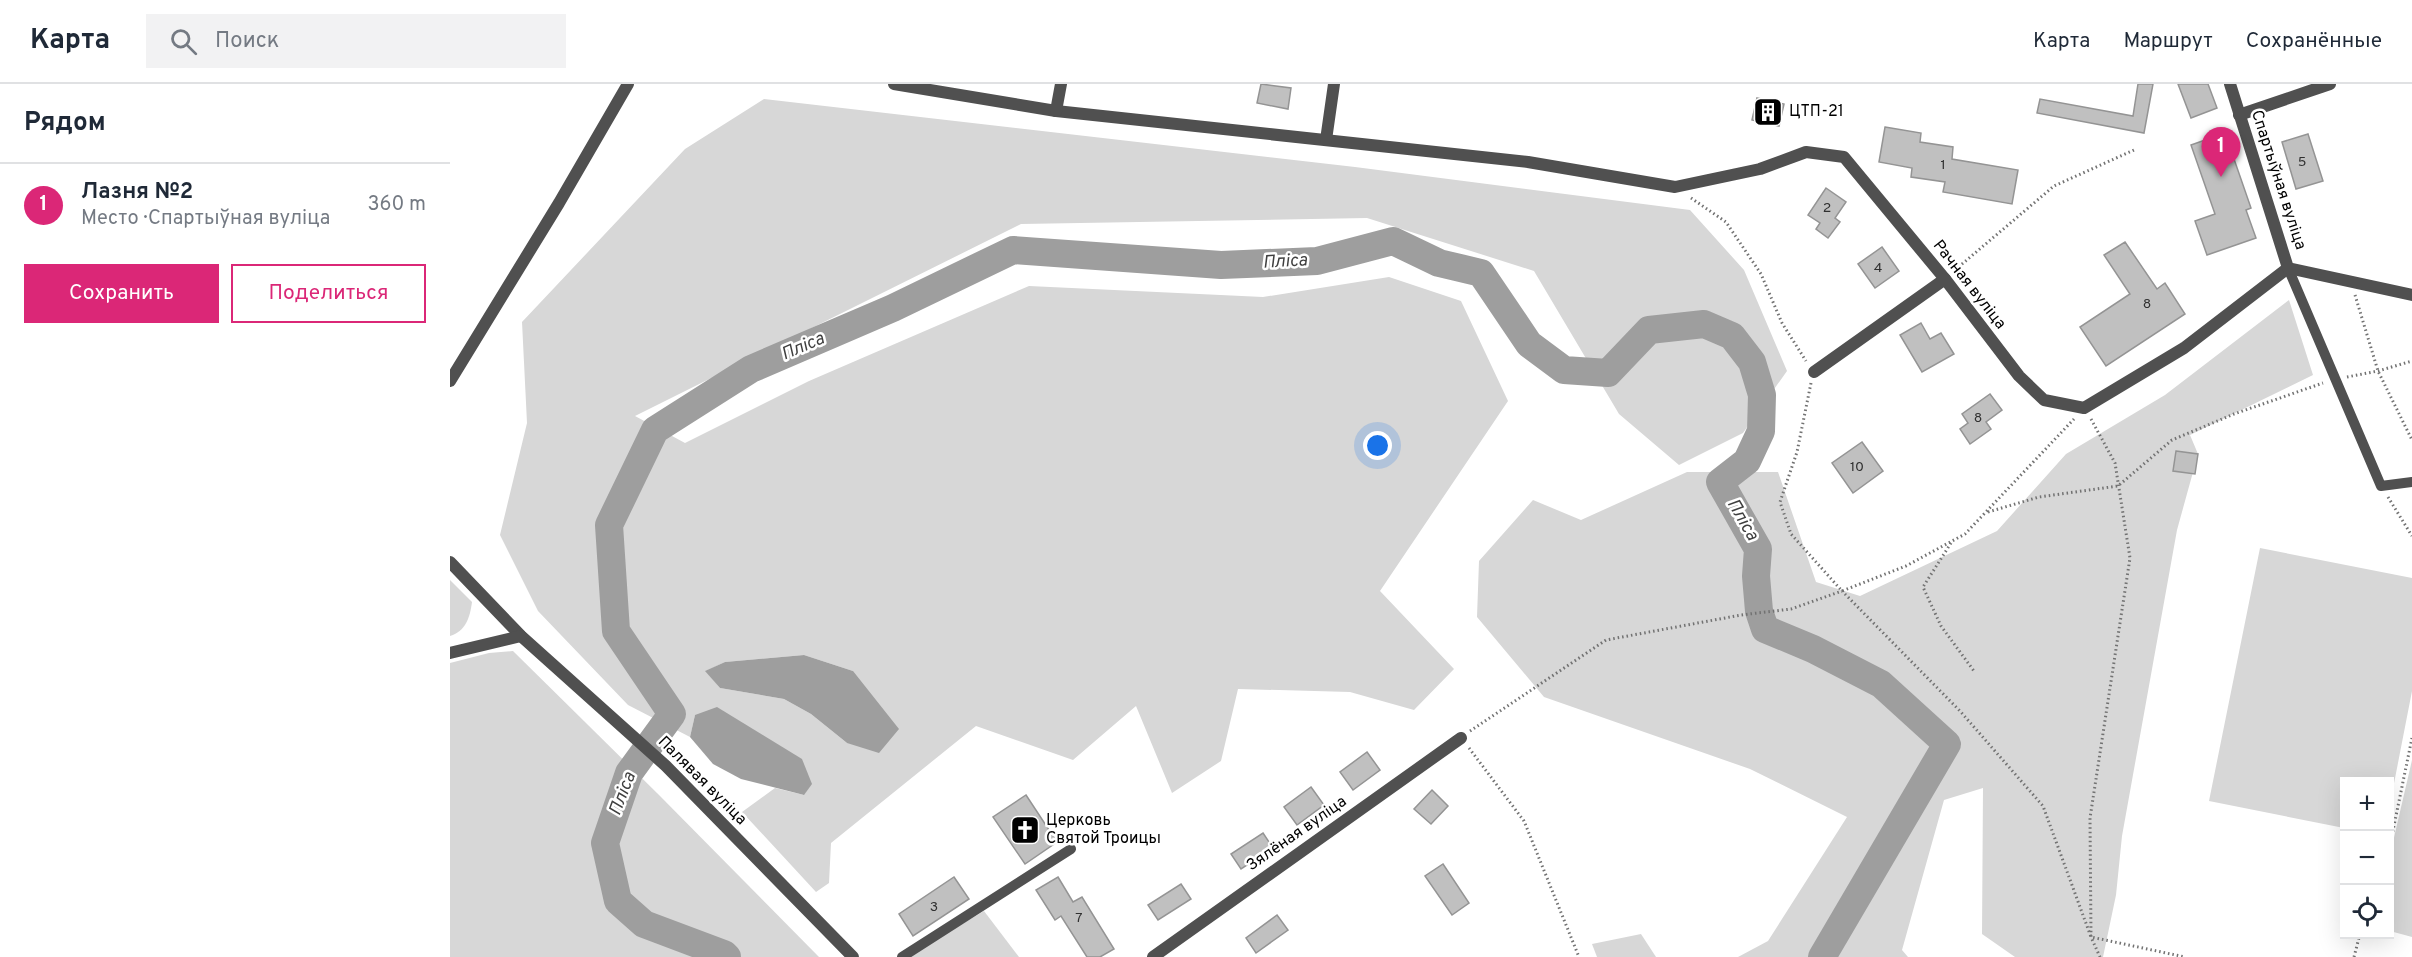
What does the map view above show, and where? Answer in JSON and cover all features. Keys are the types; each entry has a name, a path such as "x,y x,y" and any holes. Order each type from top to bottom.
{"street":[{"path":"450,381 559,203 628,84"},
{"path":"894,84 1056,111 1528,162 1675,187"},
{"path":"1056,111 1061,84"},
{"path":"1326,140 1335,84"},
{"name":"Спартыўная вуліца","path":"2230,84 2288,268 2412,296"},
{"path":"2239,114 2330,84"},
{"name":"Рачная вуліца","path":"1675,187 1760,169 1806,152 1844,158 1945,279 2019,376 2044,400 2084,408"},
{"path":"2084,408 2184,348 2288,268"},
{"path":"1814,372 1945,279"},
{"name":"Палявая вуліца","path":"450,562 521,636 666,766 853,957"},
{"path":"450,653 521,636"},
{"name":"Зялёная вуліца","path":"1153,957 1461,738"}],"lane":[{"path":"2288,268 2381,486 2412,482"},
{"path":"902,957 1071,849"}],"path":[{"path":"1945,279 2054,186 2134,150"},
{"path":"1675,187 1726,222 1761,274 1782,323 1814,372 1797,452 1780,502 1791,534 1842,591 1960,711 2043,806 2100,957"},
{"path":"2350,282 2378,371 2412,440"},
{"path":"1985,513 2039,497 2118,486 2172,441 2234,414 2335,379 2378,371 2412,361"},
{"path":"1579,957 1524,821 1461,738 1606,640 1741,615 1791,609 1906,566 1965,534 2084,408 2115,464 2130,558 2090,819 2091,938"},
{"path":"2381,486 2412,536"},
{"path":"1952,541 1923,587 1941,626 1974,670"},
{"path":"2393,831 2412,738"},
{"path":"2091,938 2185,957"},
{"path":"2354,957 2359,939"}],"shaded area":[{"path":"764,99 1355,167 1690,210 1744,270 1787,371 1743,433 1679,465 1619,414 1534,271 1367,218 1021,224 635,416 685,443 809,381 1029,286 1263,297 1389,277 1461,301 1508,401 1380,591 1454,669 1414,710 1350,692 1238,689 1221,761 1172,793 1136,706 1073,760 976,726 831,843 829,883 816,892 742,812 775,788 804,795 695,715 690,737 628,705 538,611 500,535 527,423 522,322 685,149","holes":["804,655 853,671 847,743 811,714 784,699 720,688 706,671 725,662"]},
{"path":"2289,300 2313,375 2190,435 2198,454 2177,530 2122,836 2116,895 2103,957 2015,957 1982,934 1983,788 1944,800 1902,950 1908,957 1738,957 1768,941 1847,817 1750,769 1544,697 1477,617 1479,561 1533,500 1581,520 1687,472 1778,472 1816,582 1860,596 1997,531 2066,454 2165,395"},
{"path":"2260,548 2412,578 2412,691 2394,783 2394,777 2340,777 2340,827 2209,801"},
{"path":"450,580 472,602 466,623 460,631 450,636"},
{"path":"513,651 819,957 450,957 450,663 489,653"},
{"path":"804,655 853,671 899,729 879,753 847,743 811,714 784,699 720,688 705,671 725,662"},
{"path":"717,707 802,759 812,784 804,795 741,779 713,764 690,737 695,715"},
{"path":"2412,760 2412,937 2394,932 2394,838"},
{"path":"984,911 1019,957 907,957"},
{"path":"1641,934 1656,957 1597,957 1592,944"}],"building":[{"path":"1261,84 1291,88 1288,109 1257,103"},
{"path":"2138,84 2153,84 2144,133 2037,113 2040,99 2133,116"},
{"path":"2178,84 2208,84 2217,108 2191,118"},
{"name":"ЦТП-21","path":"1757,98 1784,104 1779,126 1752,120"},
{"path":"1885,127 1921,133 1920,142 1953,147 1952,159 2018,170 2012,204 1943,192 1945,182 1911,177 1912,168 1879,162"},
{"path":"2225,133 2251,208 2246,210 2256,238 2207,255 2195,221 2215,214 2191,145"},
{"path":"2308,134 2323,181 2296,189 2282,142"},
{"path":"1826,188 1846,202 1835,218 1840,222 1828,238 1816,229 1820,223 1808,215"},
{"path":"2125,242 2157,289 2165,283 2185,314 2106,366 2080,327 2130,294 2104,255"},
{"path":"1882,247 1899,271 1875,288 1858,264"},
{"path":"1921,323 1930,339 1941,333 1954,354 1922,372 1900,335"},
{"path":"1990,394 2002,410 1986,422 1991,429 1970,444 1960,429 1968,423 1962,414"},
{"path":"1862,442 1883,471 1853,493 1832,463"},
{"path":"2176,451 2198,454 2195,474 2173,471"},
{"path":"1367,752 1380,770 1353,790 1340,772"},
{"path":"1311,787 1324,805 1297,825 1284,807"},
{"path":"1432,790 1448,806 1431,824 1414,809"},
{"name":"Церковь Святой Троицы","path":"1026,795 1057,842 1025,864 993,817"},
{"path":"1263,833 1273,848 1241,869 1231,854"},
{"path":"1443,864 1469,903 1452,915 1425,876"},
{"path":"954,877 969,899 913,936 899,914"},
{"path":"1058,877 1073,902 1082,897 1114,949 1100,957 1087,957 1061,916 1055,920 1036,890"},
{"path":"1181,884 1191,899 1158,920 1148,905"},
{"path":"1277,915 1288,930 1256,953 1246,938"}],"waterway":[{"name":"Пліса","path":"727,957 644,924 618,901 605,843 629,773 672,714 616,631 609,525 655,430 751,369 893,308 1013,250 1221,265 1317,261 1393,241 1439,263 1481,273 1529,344 1564,370 1608,373 1649,330 1704,324 1732,336 1752,362 1762,395 1761,431 1747,461 1720,482 1758,549 1756,576 1759,611 1765,629 1813,649 1881,684 1947,744 1822,957"}],"place":[{"name":"ЦТП-21","path":"1768,112"},
{"name":"Лазня №2","path":"2221,177"},
{"name":"Церковь Святой Троицы","path":"1025,830"}]}
